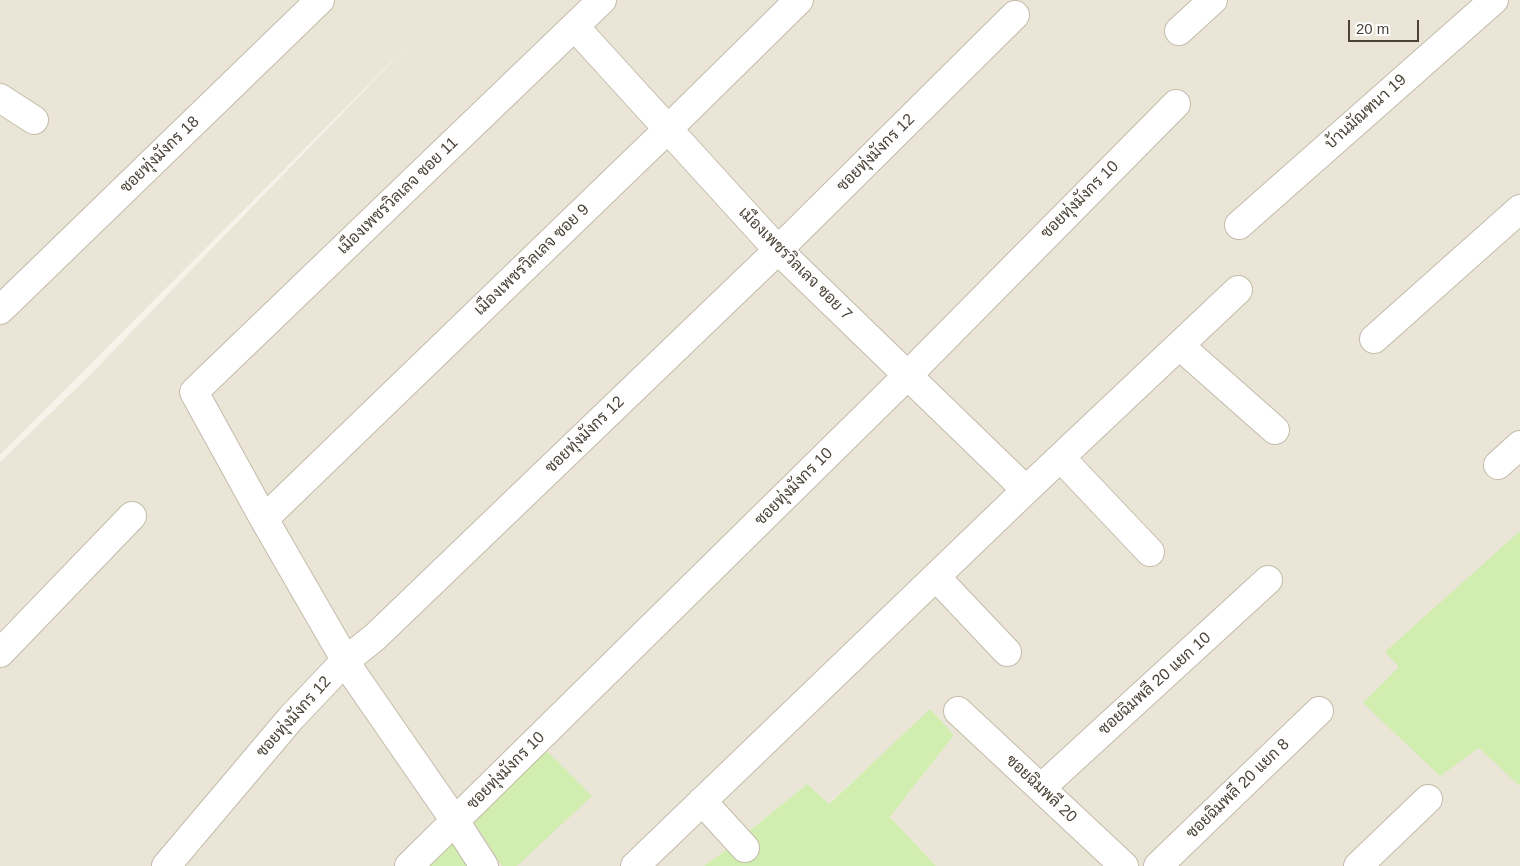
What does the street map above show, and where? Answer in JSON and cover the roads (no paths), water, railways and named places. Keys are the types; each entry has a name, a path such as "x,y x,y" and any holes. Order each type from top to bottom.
{"street":[{"name":"ซอยทุ่งมังกร 18","path":"0,310 320,0"},
{"name":"เมืองเพชรวิลเลจ ซอย 11","path":"264,519 194,392 602,0"},
{"name":"เมืองเพชรวิลเลจ ซอย 9","path":"264,519 799,0"},
{"path":"1179,31 1213,0"},
{"name":"บ้านมัณฑนา 19","path":"1238,225 1494,0"},
{"name":"ซอยทุ่งมังกร 12","path":"166,866 291,718 345,661 382,630 778,250 1015,14"},
{"name":"เมืองเพชรวิลเลจ ซอย 7","path":"575,27 778,250 1026,490"},
{"path":"0,98 34,120"},
{"name":"ซอยทุ่งมังกร 10","path":"409,866 908,375 1176,104"},
{"path":"1374,339 1520,209"},
{"path":"635,866 1026,490 1238,290"},
{"path":"1180,346 1275,430"},
{"path":"1498,464 1520,445"},
{"path":"1061,458 1150,552"},
{"path":"0,653 132,516"},
{"path":"264,519 345,661 484,866"},
{"path":"936,577 1007,652"},
{"name":"ซอยฉิมพลี 20 แยก 10","path":"1041,788 1268,580"},
{"name":"ซอยฉิมพลี 20","path":"958,711 1124,866"},
{"name":"ซอยฉิมพลี 20 แยก 8","path":"1158,866 1319,711"},
{"path":"1358,866 1428,799"},
{"path":"702,801 745,848"}]}
